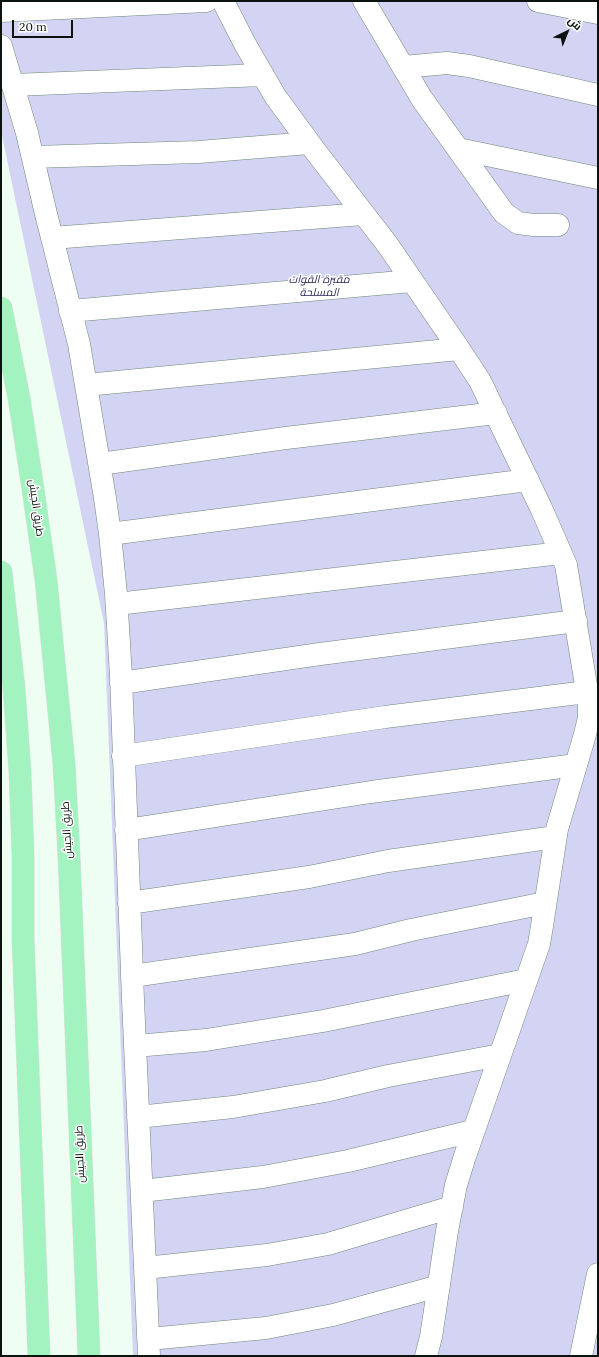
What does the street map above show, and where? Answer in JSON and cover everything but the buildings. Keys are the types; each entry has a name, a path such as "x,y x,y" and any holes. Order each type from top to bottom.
{"main road":[{"name":"طريق الجيش","path":"1,308 18,398 34,497 47,596 63,756 69,856 89,1356"},
{"path":"1,572 14,688 20,772 23,855 23,939 39,1356"}],"lane":[{"path":"1,11 206,1"},
{"path":"223,1 275,96 309,143 387,244 480,380 528,480 566,565 588,692 589,718 559,820 538,944 473,1131 456,1185 431,1337 426,1356"},
{"path":"364,1 422,99 504,213 518,223 558,225"},
{"path":"538,1 598,13"},
{"path":"1,46 27,133 79,344 100,464 110,534 117,604 121,683 128,903 149,1348 333,1316 439,1286"},
{"path":"403,66 447,63 469,66 598,95"},
{"path":"13,85 263,75"},
{"path":"33,157 199,152 309,143"},
{"path":"458,149 598,178"},
{"path":"52,238 363,214"},
{"path":"70,311 412,280"},
{"path":"86,385 459,349"},
{"path":"100,464 286,438 496,413"},
{"path":"110,534 528,480"},
{"path":"117,604 561,553"},
{"path":"121,683 576,621"},
{"path":"123,756 385,717 588,692"},
{"path":"126,830 371,792 576,765"},
{"path":"128,903 309,877 388,861 556,837"},
{"path":"132,976 355,944 411,930 546,903"},
{"path":"135,1046 206,1040 323,1021 526,980"},
{"path":"138,1117 233,1106 325,1091 388,1076 500,1055"},
{"path":"142,1192 263,1178 348,1161 473,1131"},
{"path":"145,1268 267,1255 328,1244 452,1207"},
{"path":"581,1356 593,1327 598,1274"}],"green space":[{"name":"مقبرة القوات المسلحة","path":"1,1 598,1 598,1356 133,1356 104,623 1,131"}]}
